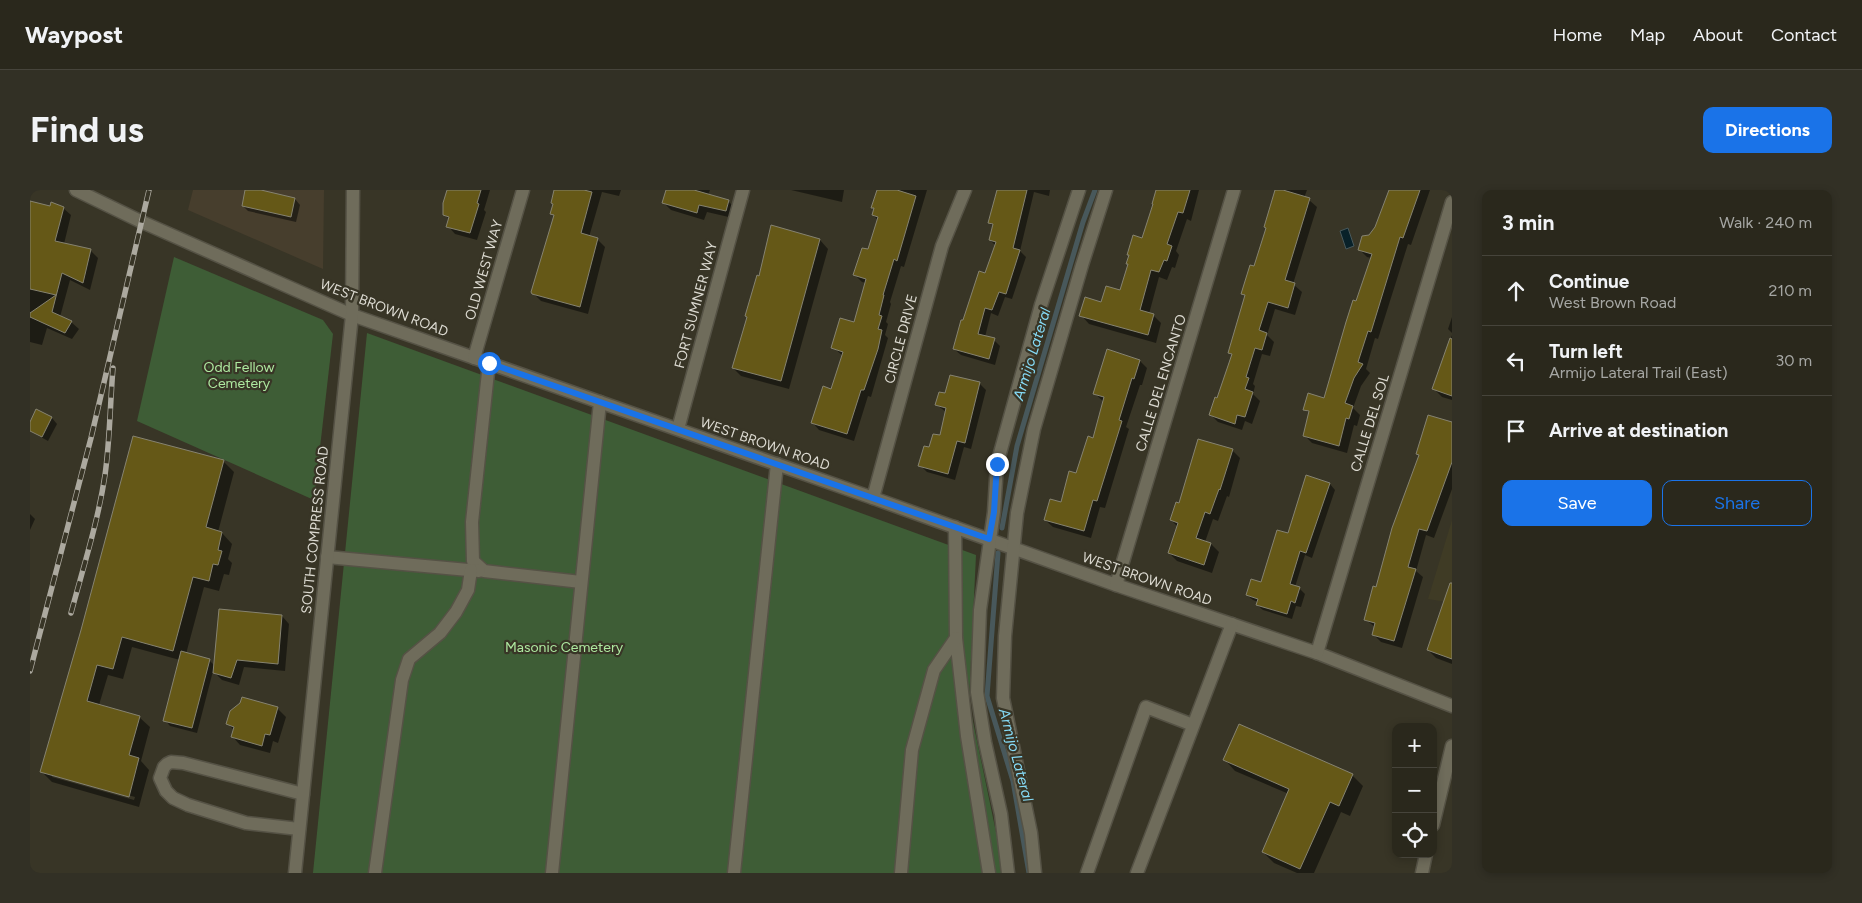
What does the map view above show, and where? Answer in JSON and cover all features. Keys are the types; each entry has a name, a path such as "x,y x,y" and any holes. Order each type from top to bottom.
{"street":[{"name":"WEST BROWN ROAD","path":"76,190 96,195 352,315 1116,585 1317,653 1452,706"},
{"name":"SOUTH COMPRESS ROAD","path":"295,873 352,315 353,190"},
{"name":"OLD WEST WAY","path":"474,358 523,190"},
{"name":"FORT SUMNER WAY","path":"678,429 743,190"},
{"name":"CIRCLE DRIVE","path":"874,498 942,246 965,190"},
{"path":"1008,873 1001,814 984,742 977,692 980,610 994,512 997,464 1041,305 1079,190"},
{"path":"1034,873 1030,833 1003,698 1006,636 1017,512 1034,429 1106,190"},
{"name":"CALLE DEL ENCANTO","path":"1116,585 1234,190"},
{"name":"CALLE DEL SOL","path":"1317,653 1452,202"},
{"path":"375,873 402,680 409,659 440,633 456,612 477,571 473,561 472,522 489,363"},
{"path":"552,873 600,402"},
{"path":"734,873 777,464"},
{"path":"955,527 956,638 967,736 989,873"},
{"path":"327,558 581,582"},
{"path":"1137,873 1232,624"},
{"path":"901,873 912,750 934,670 956,638"},
{"path":"1086,873 1146,707 1193,725"},
{"path":"1436,813 1452,746"},
{"path":"299,829 246,823 188,804 173,798 166,791 160,778 167,764 183,762 303,794"},
{"path":"1422,873 1425,858"}],"shaded area":[{"path":"193,190 324,190 323,269 188,210"},
{"path":"1452,520 1452,603 1428,599"}],"green space":[{"name":"Odd Fellow Cemetery","path":"174,257 323,320 333,334 314,500 137,421"},
{"name":"Masonic Cemetery","path":"367,333 976,555 969,702 997,837 1001,873 313,873"}],"water":[{"path":"1348,228 1354,246 1346,249 1340,231"}],"building":[{"path":"245,190 261,190 295,198 291,217 242,206"},
{"path":"447,190 481,190 477,203 479,204 470,233 446,227 449,217 443,215 443,203"},
{"path":"554,190 584,190 592,192 581,233 598,238 580,307 532,294 531,292 554,215 550,214"},
{"path":"666,190 694,190 729,200 726,211 699,205 697,213 662,203"},
{"path":"877,190 897,190 916,196 897,261 894,259 883,295 879,315 882,316 878,329 882,330 878,349 864,390 861,390 847,434 811,423 823,386 831,389 843,352 831,348 840,318 854,322 866,279 853,275 862,248 868,249 878,217 872,215 874,208 871,208"},
{"path":"997,190 1027,190 1013,248 1020,250 1006,294 999,292 992,310 985,308 978,334 995,338 989,359 953,349 961,320 963,320 979,271 985,273 996,242 989,240 993,224 988,223"},
{"path":"1156,190 1190,190 1183,213 1178,212 1167,244 1172,246 1167,261 1164,260 1159,272 1151,270 1140,310 1154,314 1148,335 1079,316 1085,297 1101,302 1106,286 1120,290 1128,264 1126,264 1129,255 1127,255 1133,235 1142,238"},
{"path":"1275,190 1283,190 1310,198 1285,280 1295,283 1288,308 1268,302 1259,330 1267,333 1262,350 1255,348 1246,377 1249,378 1245,389 1253,392 1245,417 1237,415 1235,424 1209,415 1232,354 1228,353 1245,295 1241,294 1250,265 1254,266"},
{"path":"1389,190 1420,190 1403,238 1400,237 1371,332 1368,331 1358,362 1363,364 1354,378 1345,403 1353,406 1349,419 1346,418 1339,446 1303,436 1309,411 1303,410 1308,393 1324,398 1353,300 1356,301 1372,254 1358,250 1362,236 1369,235 1375,227"},
{"path":"30,201 50,206 51,202 64,207 55,241 91,249 83,283 62,273 52,312 72,321 65,333 30,317 30,313 56,295 30,289"},
{"path":"771,225 820,239 781,381 732,368 757,275 759,276"},
{"path":"1450,338 1452,339 1452,396 1432,389"},
{"path":"1107,349 1140,360 1134,379 1132,378 1119,420 1122,421 1097,501 1093,500 1084,531 1044,520 1050,499 1061,502 1069,471 1076,473 1088,436 1093,438 1104,397 1093,394"},
{"path":"950,375 980,382 965,443 957,441 948,474 918,466 924,446 929,447 933,434 940,435 946,408 935,405 939,392 945,393"},
{"path":"36,409 52,417 42,437 30,431 30,422"},
{"path":"1428,415 1452,422 1452,462 1427,531 1419,529 1408,567 1416,569 1394,641 1372,635 1375,623 1364,620 1373,586 1376,587 1392,528 1419,455 1416,454"},
{"path":"133,436 224,460 206,527 222,532 218,550 222,551 218,565 213,564 209,581 193,577 173,651 122,637 113,669 97,665 87,701 140,716 129,755 139,758 129,797 40,772 81,630"},
{"path":"1198,439 1233,449 1220,490 1210,514 1205,512 1196,538 1211,543 1204,565 1168,553 1178,523 1170,520 1176,502 1179,503"},
{"path":"1306,475 1330,483 1306,553 1300,551 1290,584 1300,587 1295,603 1291,601 1287,614 1256,605 1258,599 1246,595 1251,579 1261,582 1277,530 1288,533"},
{"path":"1450,583 1452,583 1452,659 1427,650"},
{"path":"219,609 282,615 278,664 237,660 231,678 213,673"},
{"path":"181,651 210,659 192,728 163,721"},
{"path":"242,697 278,707 270,735 265,734 262,746 231,737 234,727 226,724 230,711 240,703"},
{"path":"1239,724 1353,774 1339,806 1330,802 1300,869 1262,852 1289,789 1223,760"}],"waterway":[{"name":"Armijo Lateral","path":"1002,528 1017,446 1083,222 1095,190"},
{"name":"Armijo Lateral","path":"998,553 987,696 1013,781 1029,873"}],"railway":[{"path":"30,671 91,438 149,190"},
{"path":"71,613 102,493 108,449 113,368"}],"route":[{"path":"489,363 989,539 994,512 997,464"}]}
